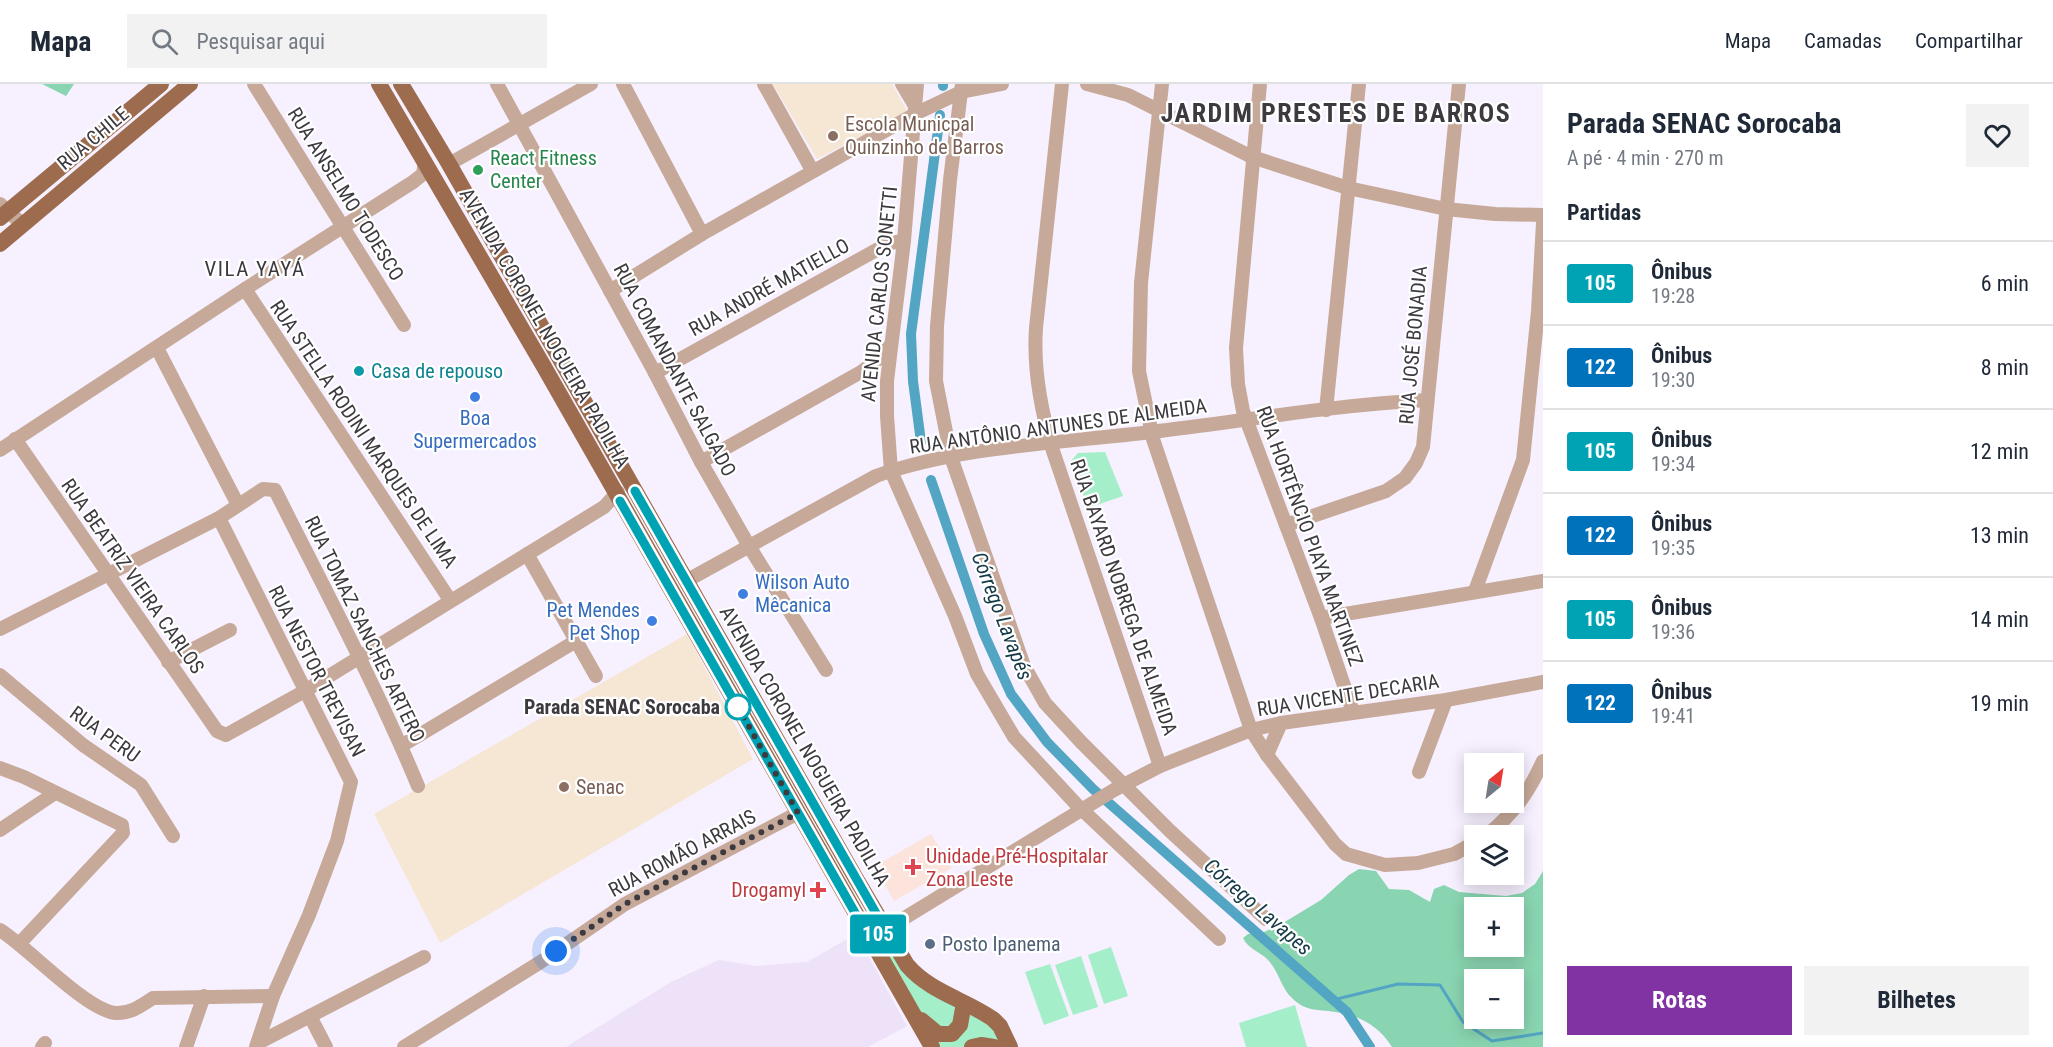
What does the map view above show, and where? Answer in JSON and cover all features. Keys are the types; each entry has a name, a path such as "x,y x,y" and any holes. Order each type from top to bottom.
{"main road":[{"name":"RUA CHILE","path":"3,211 161,84"},
{"name":"RUA CHILE","path":"0,244 190,84"},
{"name":"AVENIDA CORONEL NOGUEIRA PADILHA","path":"379,84 624,496 686,582 907,965 918,978 993,1019 1000,1026 1010,1047"},
{"name":"AVENIDA CORONEL NOGUEIRA PADILHA","path":"401,84 449,164 624,496 798,813 932,1047"},
{"path":"913,1013 933,1031 948,1035 960,1025 964,1002"},
{"path":"972,1047 981,1045 994,1047"}],"street":[{"name":"RUA ANSELMO TODESCO","path":"254,84 404,325"},
{"name":"RUA COMANDANTE SALGADO","path":"497,84 701,462 826,670"},
{"path":"449,164 591,84"},
{"path":"623,84 702,234"},
{"path":"764,84 812,170"},
{"path":"902,84 915,110"},
{"name":"AVENIDA CARLOS SONETTI","path":"918,84 904,241 887,381 891,471 955,616 977,674 1014,736 1060,787 1085,807 1220,939"},
{"path":"610,291 702,234 882,132 915,110 962,88 1002,84"},
{"name":"RUA BAYARD NOBREGA DE ALMEIDA","path":"1062,84 1034,355 1039,398 1051,443 1160,766"},
{"path":"1087,84 1128,95 1252,157 1348,188 1446,209 1495,214 1543,215"},
{"path":"1162,84 1141,283 1139,372 1151,432 1251,730 1267,755 1335,844 1346,854 1385,865 1418,862 1454,854 1464,848"},
{"name":"RUA HORTÊNCIO PIAYA MARTINEZ","path":"1260,84 1236,348 1238,384 1245,419 1321,618 1353,712"},
{"path":"1326,410 1359,84"},
{"name":"RUA JOSÉ BONADIA","path":"1286,525 1386,491 1405,478 1416,463 1423,447 1459,84"},
{"path":"962,88 950,180 937,326 936,381 946,458 1024,666 1045,703 1119,788 1170,831 1266,919"},
{"path":"882,132 891,132 907,139 912,151"},
{"path":"0,450 413,182 423,174 425,162"},
{"path":"413,182 427,179 438,185"},
{"name":"RUA CHILE","path":"3,211 22,225"},
{"path":"1475,591 1523,460 1538,311 1543,223"},
{"name":"RUA ANDRÉ MATIELLO","path":"655,373 889,243 904,241"},
{"name":"RUA STELLA RODINI MARQUES DE LIMA","path":"245,289 450,600"},
{"path":"701,462 861,372 890,346"},
{"path":"0,629 106,573 219,518 238,505 158,348"},
{"path":"861,372 868,370 877,372 887,381"},
{"name":"RUA ANTÔNIO ANTUNES DE ALMEIDA","path":"686,582 876,476 910,466 946,458 1051,443 1245,419 1427,400"},
{"name":"RUA BEATRIZ VIEIRA CARLOS","path":"15,439 217,731 226,735 306,690"},
{"name":"RUA TOMAZ SANCHES ARTERO","path":"238,505 263,489 275,490 401,746 418,786"},
{"path":"306,690 450,600 624,496"},
{"name":"RUA NESTOR TREVISAN","path":"219,518 351,782 337,841 309,915 272,999 257,1045"},
{"path":"527,554 596,676"},
{"path":"1321,618 1543,581"},
{"path":"168,662 231,630"},
{"path":"401,746 576,641"},
{"name":"RUA PERU","path":"0,675 83,745 141,785 173,836"},
{"name":"RUA VICENTE DECARIA","path":"885,929 1119,788 1160,766 1251,730 1281,723 1446,700 1543,682"},
{"path":"1419,772 1446,700"},
{"path":"1267,755 1281,723"},
{"path":"1500,825 1507,819 1531,787 1543,761"},
{"path":"0,768 24,777 122,825 123,833 20,943"},
{"path":"1147,773 1139,784 1140,791 1145,801 1170,831"},
{"path":"1059,823 1066,804 1060,787"},
{"path":"0,830 55,793"},
{"name":"RUA ROMÃO ARRAIS","path":"404,1047 539,963 625,904 798,813"},
{"path":"870,939 885,929"},
{"path":"0,930 20,943 94,1006 114,1013 138,1009 153,998 204,996 272,999 271,1009 276,1017 283,1021 304,1019"},
{"path":"257,1045 424,957"},
{"path":"186,1047 204,996"},
{"path":"304,1019 326,1047"}],"shaded area":[{"name":"Escola Municpal Quinzinho de Barros","path":"773,84 892,84 906,113 817,159"},
{"name":"Senac","path":"687,634 753,759 440,943 374,814"},
{"name":"Unidade Pré-Hospitalar Zona Leste","path":"931,834 952,868 894,901 875,866"},
{"path":"856,934 907,1026 868,1047 566,1047 671,982 719,960 757,966 807,962"}],"green space":[{"path":"42,84 74,84 66,96"},
{"path":"1105,452 1123,496 1088,508 1071,461 1078,453"},
{"path":"1359,869 1376,871 1389,889 1409,890 1430,902 1434,889 1444,885 1459,892 1506,896 1522,893 1535,884 1543,871 1543,1047 1392,1047 1375,1027 1360,1019 1302,1006 1285,989 1271,963 1248,945 1243,938 1248,934 1264,932 1283,923 1321,900"},
{"path":"882,936 908,976 922,989 992,1024 1004,1047 939,1047 877,939"},
{"path":"1111,947 1128,996 1104,1004 1088,955"},
{"path":"1081,956 1098,1007 1073,1015 1055,965"},
{"path":"1050,964 1069,1016 1044,1025 1025,972"},
{"path":"1295,1005 1307,1047 1246,1047 1239,1023"}],"waterway":[{"name":"Córrego Lavapés","path":"921,442 913,381 911,334 940,115"},
{"name":"Córrego Lavapés","path":"931,480 984,634 1011,694 1047,742 1093,789 1347,1012 1370,1047"},
{"path":"1333,1000 1398,984 1440,985 1463,1022 1492,1041 1543,1033"}],"bus line":[{"name":"105","path":"620,501 870,939 885,929 635,491"}],"place":[{"name":"Escola Municpal Quinzinho de Barros","path":"833,136"},
{"name":"React Fitness Center","path":"478,170"},
{"name":"Casa de repouso","path":"359,371"},
{"name":"Boa Supermercados","path":"475,397"},
{"name":"Wilson Auto Mêcanica","path":"743,594"},
{"name":"Pet Mendes Pet Shop","path":"652,621"},
{"name":"Parada SENAC Sorocaba","path":"738,707"},
{"name":"Senac","path":"564,787"},
{"name":"Unidade Pré-Hospitalar Zona Leste","path":"913,867"},
{"name":"Drogamyl","path":"818,890"},
{"name":"Posto Ipanema","path":"930,944"}],"district":[{"name":"JARDIM PRESTES DE BARROS","path":"1336,113"},
{"name":"VILA YAYÁ","path":"255,269"}],"route":[{"path":"556,951 625,904 798,813 735,702 738,707"}],"water label":[{"name":"Córrego Lavapes","path":"1258,907"}]}
